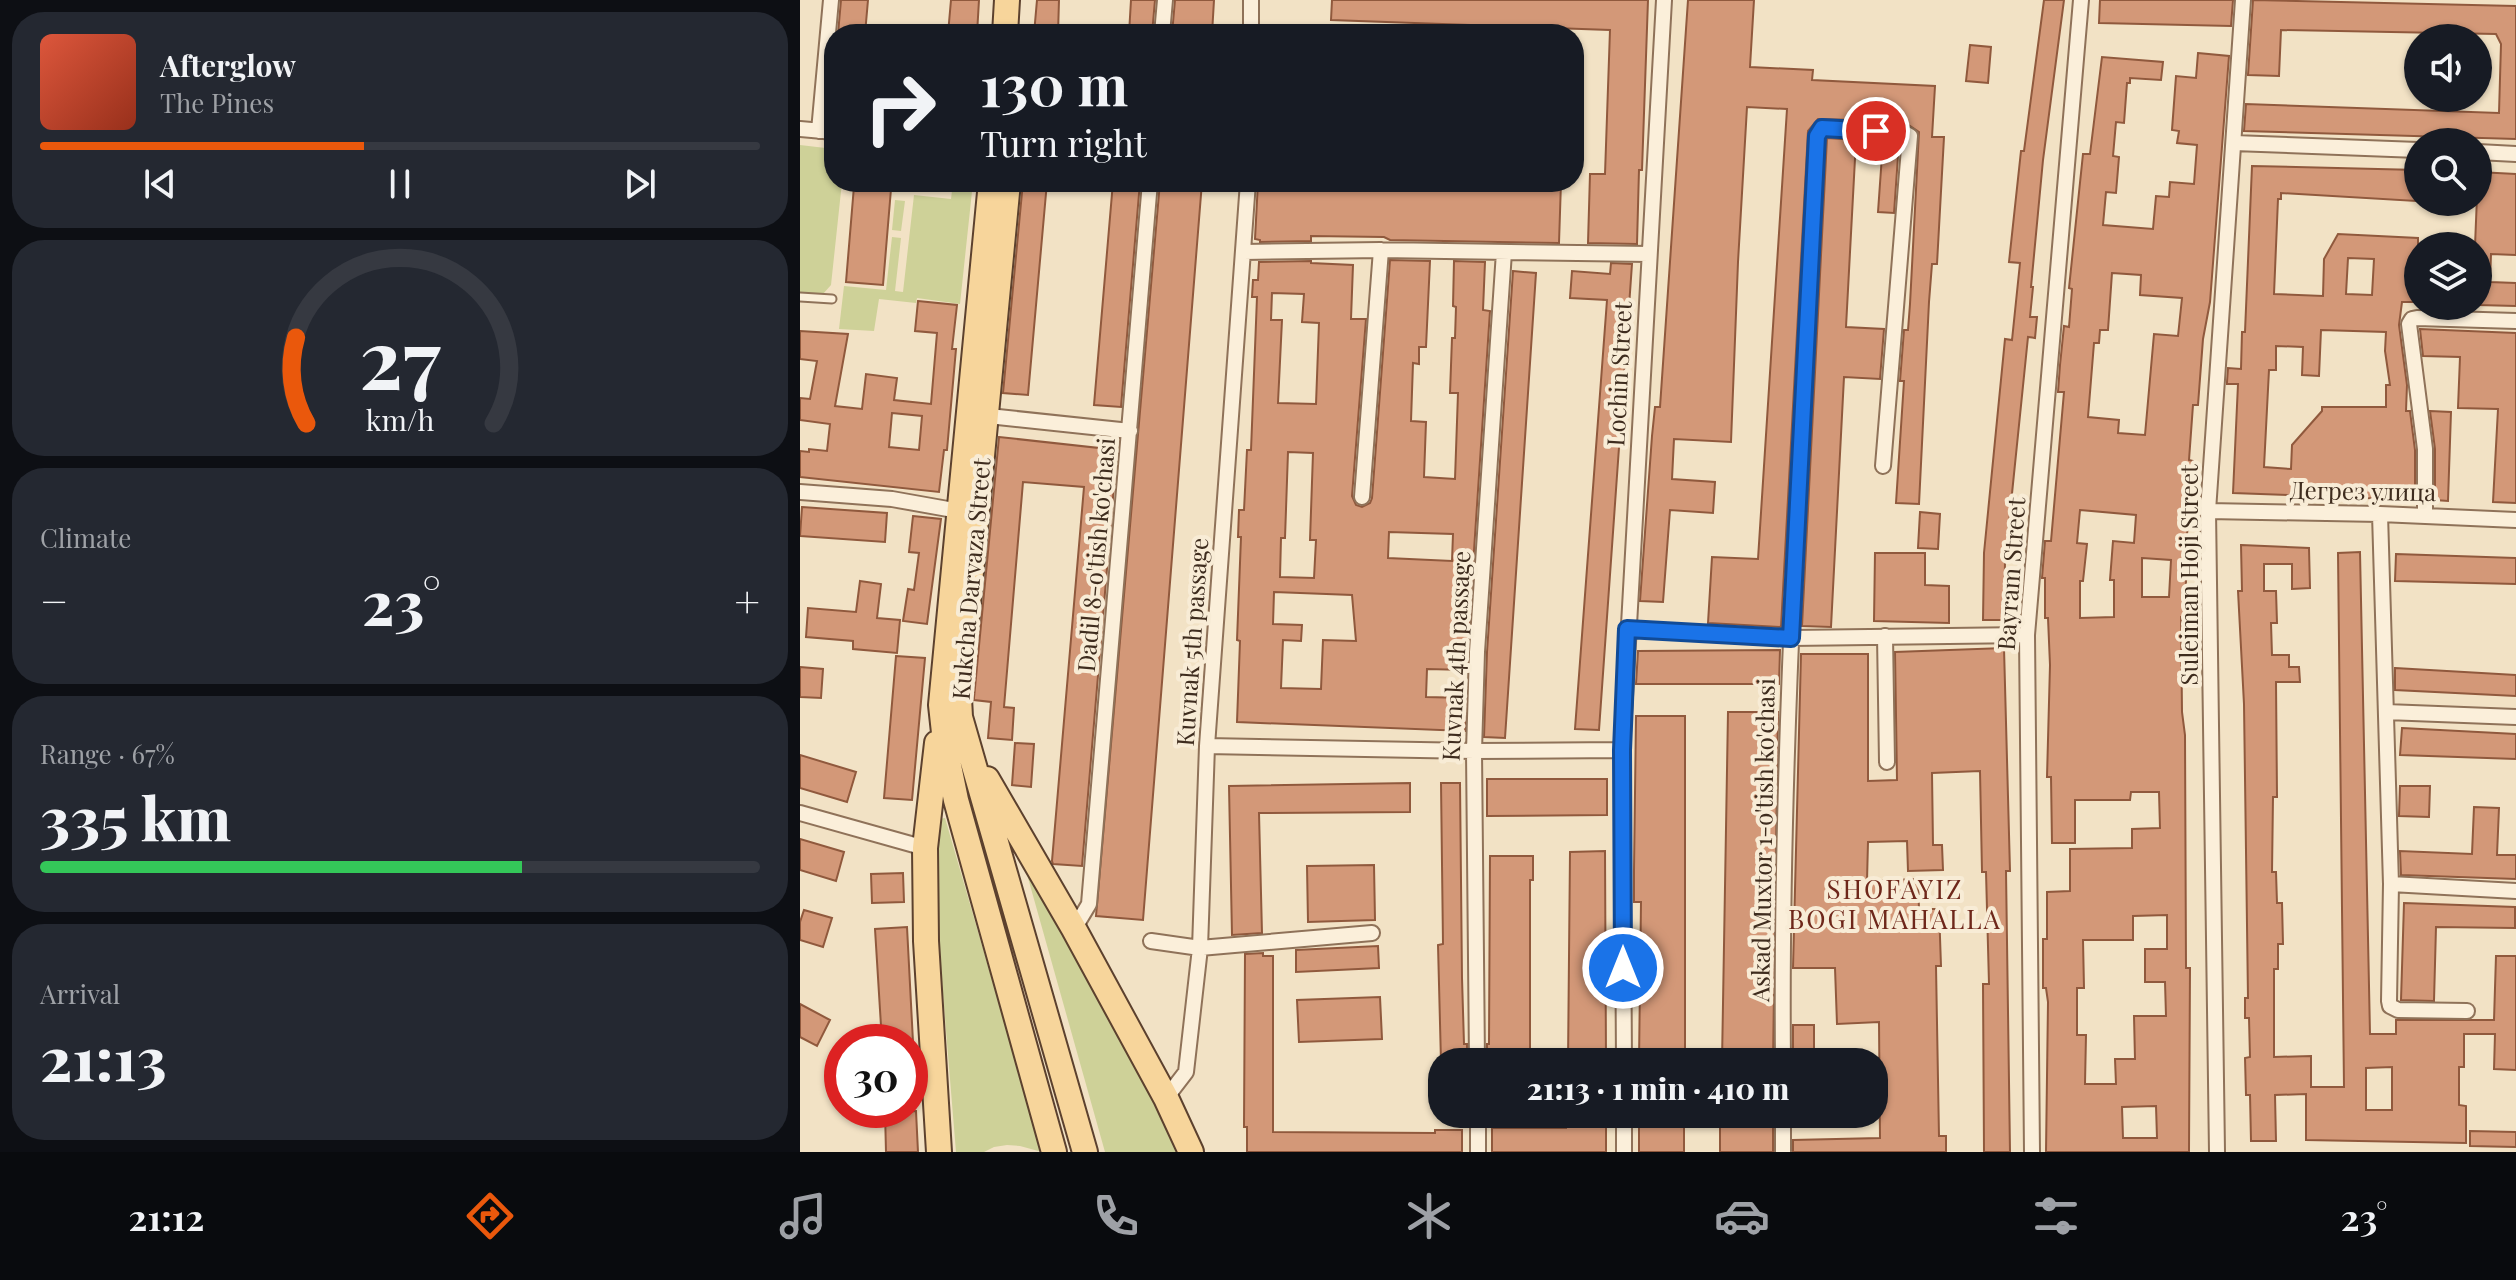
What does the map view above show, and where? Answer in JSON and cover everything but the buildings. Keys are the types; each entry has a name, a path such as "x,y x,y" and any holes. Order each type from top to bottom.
{"main road":[{"path":"1006,24 1007,0"},
{"path":"1022,24 1023,0"},
{"name":"Kukcha Darvaza Street","path":"978,415 990,192"},
{"name":"Kukcha Darvaza Street","path":"1007,192 941,705 946,751 960,815 1054,1152"},
{"name":"Kukcha Darvaza Street","path":"968,512 959,698 964,738 1085,1152"},
{"path":"939,1152 926,941 925,848 941,705"},
{"path":"964,738 1074,929 1166,1098 1191,1152"}],"street":[{"path":"830,24 831,0"},
{"path":"1163,24 1165,0"},
{"path":"1251,0 1251,24"},
{"name":"Lochin Street","path":"1624,1048 1622,750 1664,0"},
{"name":"Bayram Street","path":"2032,1152 2027,635 2081,0"},
{"name":"Suleiman Hoji Street","path":"2217,1152 2208,511 2243,0"},
{"name":"Askad Muxtor 1-o'tish ko'chasi","path":"1783,1048 1791,638 1817,136 1822,128 1903,132 1910,136 1883,466"},
{"path":"800,129 824,132"},
{"path":"2234,143 2404,149"},
{"path":"2492,153 2516,154"},
{"name":"Dadil 8-o'tish ko'chasi","path":"1074,929 1089,904 1149,192"},
{"name":"Kuvnak 5th passage","path":"1166,1098 1186,1072 1200,948 1207,746 1247,192"},
{"path":"1244,252 1381,250 1649,254"},
{"path":"1362,497 1381,250"},
{"name":"Kuvnak 4th passage","path":"1477,1048 1474,751 1477,652 1504,252"},
{"path":"2425,515 2425,449 2409,324 2417,318 2516,321"},
{"path":"978,415 1130,431"},
{"path":"800,492 892,499 968,512"},
{"name":"Дегрез улица","path":"2208,511 2516,520"},
{"path":"2380,514 2391,884 2390,1006 2398,1010 2467,1011"},
{"path":"1627,629 1791,638 2027,635"},
{"path":"1885,636 1887,762"},
{"path":"2386,712 2516,717"},
{"path":"1207,746 1474,751 1622,750"},
{"path":"800,813 925,848"},
{"path":"2391,884 2516,891"},
{"path":"1151,941 1200,948 1372,933"},
{"path":"1478,1128 1478,1152"},
{"path":"1624,1128 1624,1152"},
{"path":"1783,1128 1783,1152"}],"lane":[{"path":"800,297 832,299"}],"green space":[{"path":"800,145 824,148 824,192 841,192 831,285 823,294 800,292"},
{"path":"952,192 972,192 960,304 917,298 916,303 879,299 874,331 839,329 844,286 886,290 892,237 901,238 895,291 903,292 914,195 951,199"},
{"path":"895,200 905,201 901,231 892,230"},
{"path":"945,818 1042,1152 1007,1145 984,1152 956,1152 934,884 940,819"},
{"path":"1021,853 1162,1111 1180,1152 1105,1152"}],"district":[{"name":"SHOFAYIZ BOGI MAHALLA","path":"1895,905"}],"route":[{"path":"1623,968 1622,750 1627,629 1791,638 1817,136 1822,128 1876,131"}]}
